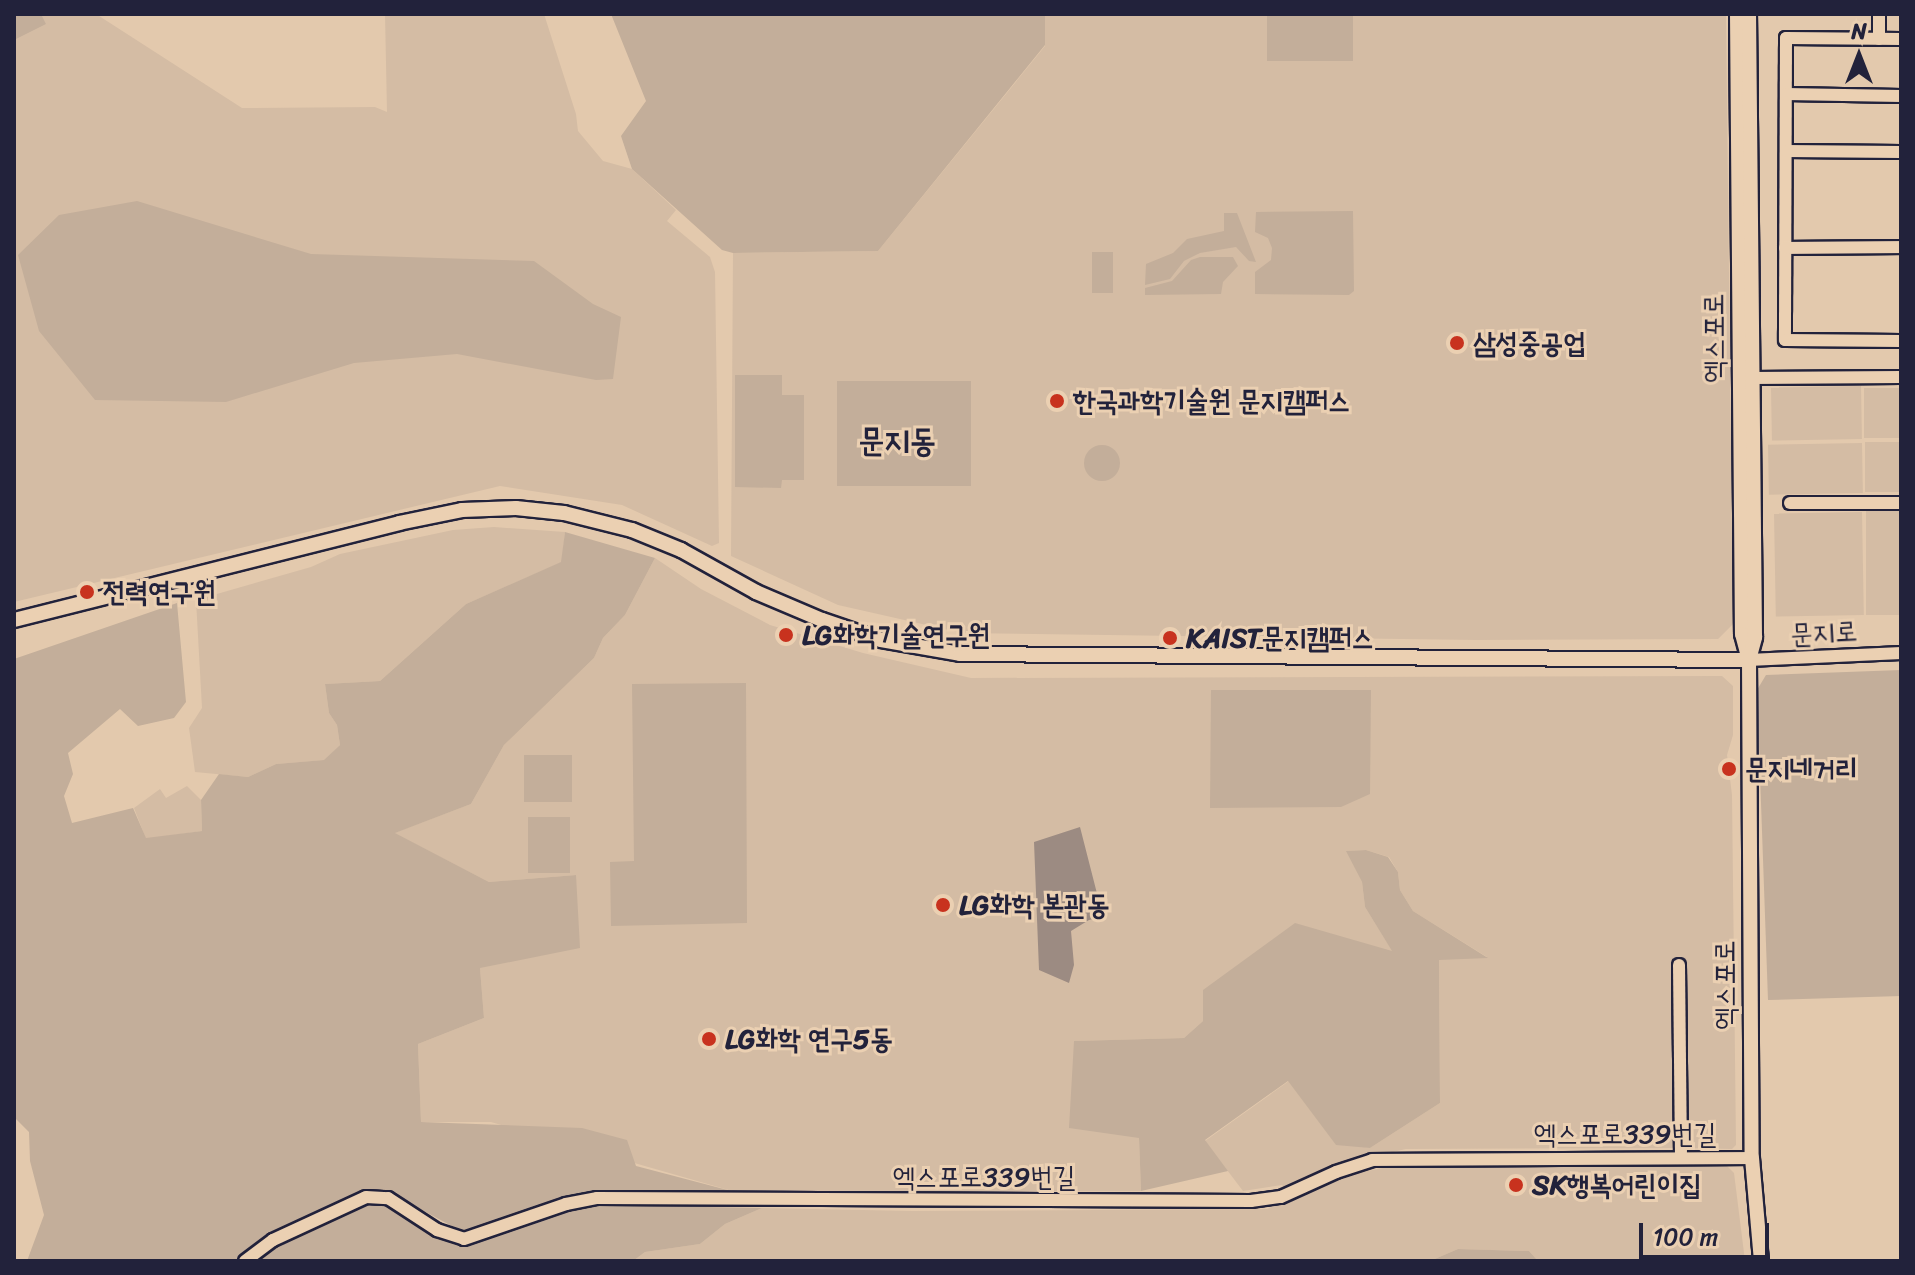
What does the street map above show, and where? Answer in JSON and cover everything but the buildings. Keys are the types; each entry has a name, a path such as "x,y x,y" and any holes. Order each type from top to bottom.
{"main road":[{"name":"엑스포로","path":"1737,14 1742,634 1749,660 1752,1158 1761,1261"},
{"name":"엑스포로","path":"1749,14 1755,637 1749,660"},
{"path":"14,620 399,523 462,510 516,508 564,513 632,530 681,550 756,592 822,620 881,640 960,654 1749,660"}],"street":[{"path":"1879,14 1879,39"},
{"path":"1901,39 1786,38 1785,248 1785,340 1901,341"},
{"path":"1786,94 1901,96"},
{"path":"1786,151 1901,152"},
{"path":"1785,248 1901,247"},
{"path":"1751,378 1901,377"},
{"path":"1790,503 1901,503"},
{"name":"문지로","path":"1749,660 1901,653"},
{"path":"1679,965 1681,1158"},
{"name":"엑스포로339번길","path":"245,1261 273,1240 366,1197 388,1198 437,1230 464,1239 566,1204 597,1198 1251,1201 1281,1197 1336,1172 1372,1160 1752,1158"}],"shaded area":[{"path":"14,14 96,14 242,108 375,107 387,112 385,14 544,14 576,114 578,131 603,161 632,169 676,210 667,221 710,257 715,272 719,543 712,546 622,505 500,486 14,602"},
{"path":"14,14 41,14 46,24 14,40"},
{"path":"611,14 1045,14 1045,45 878,251 733,253 722,250 632,169 621,136 646,101"},
{"path":"1045,14 1726,14 1733,624 1718,639 1477,640 962,633 838,605 731,556 733,253 878,251 1045,46"},
{"path":"1267,14 1353,14 1353,61 1267,61"},
{"path":"137,201 311,254 534,261 593,304 621,317 613,379 596,380 457,354 354,363 226,402 95,400 39,331 18,255 59,215"},
{"path":"1353,211 1354,291 1349,295 1255,294 1255,272 1271,260 1272,248 1268,238 1255,232 1256,212"},
{"path":"1224,213 1237,213 1256,262 1249,261 1236,247 1200,253 1184,261 1170,279 1145,285 1146,264 1173,253 1187,239 1224,231"},
{"path":"1092,252 1113,252 1113,293 1092,293"},
{"path":"1233,257 1238,266 1223,282 1221,294 1145,295 1145,288 1172,281 1191,260"},
{"path":"735,375 782,375 782,395 804,395 804,480 782,480 781,488 735,487"},
{"path":"837,381 971,381 971,486 837,486"},
{"path":"1861,386 1862,439 1772,441 1771,388"},
{"path":"1864,388 1901,388 1901,438 1864,438"},
{"path":"1865,442 1901,442 1901,492 1865,492"},
{"path":"1862,443 1863,493 1769,495 1768,445"},
{"path":"1102,445 1114,451 1120,463 1114,475 1102,481 1090,475 1084,463 1090,451"},
{"path":"1866,511 1901,511 1901,615 1866,615"},
{"path":"1862,512 1864,615 1776,617 1774,514"},
{"path":"494,527 565,532 562,562 466,604 380,681 325,684 329,713 337,725 340,745 325,760 276,764 248,777 195,772 189,728 202,708 196,600 311,567 340,554 453,530"},
{"path":"565,532 655,558 625,615 603,638 594,658 504,745 471,804 395,833 489,882 576,875 580,948 480,968 484,1018 418,1044 421,1122 582,1128 627,1140 636,1166 739,1193 592,1192 461,1231 396,1196 359,1192 274,1232 250,1248 239,1261 27,1261 44,1215 30,1161 29,1132 14,1117 14,659 177,603 186,702 174,718 138,726 120,709 68,753 73,774 64,796 72,823 133,808 146,838 202,831 201,800 219,774 248,777 276,764 324,760 340,745 337,725 329,713 325,684 380,681 466,604 561,562"},
{"path":"655,558 701,589 770,625 863,653 971,678 1722,676 1733,686 1733,735 1727,755 1732,795 1736,1145 1732,1149 1687,1148 1681,960 1676,959 1675,1148 1406,1149 1343,1163 1286,1189 1282,1185 1243,1191 1205,1141 1289,1081 1360,1146 1370,1148 1440,1103 1439,959 1487,957 1413,911 1400,890 1398,872 1389,857 1366,850 1347,851 1362,882 1365,907 1393,952 1203,1021 1184,1038 1074,1041 1139,1138 1141,1191 739,1193 491,1122 421,1122 418,1044 484,1018 480,968 576,875 489,882 394,833 471,804 504,745 594,658 603,638 625,615"},
{"path":"1901,670 1901,996 1768,1000 1757,690 1766,675"},
{"path":"746,683 747,923 611,926 610,862 634,861 632,684"},
{"path":"1211,690 1371,690 1370,794 1341,807 1210,808"},
{"path":"524,755 572,755 572,802 524,802"},
{"path":"187,786 201,800 202,831 146,839 134,808 160,789 166,798"},
{"path":"528,817 570,817 570,873 528,873"},
{"path":"1080,827 1103,917 1089,920 1071,931 1074,965 1069,983 1039,970 1034,842"},
{"path":"1366,850 1388,857 1398,872 1400,890 1413,911 1488,958 1439,960 1440,1103 1370,1148 1336,1145 1288,1081 1205,1140 1228,1171 1141,1191 1139,1138 1069,1128 1074,1041 1184,1038 1203,1021 1203,990 1295,923 1392,951 1365,907 1362,882 1346,851"},
{"path":"1727,1166 1734,1173 1745,1261 1538,1261 1529,1251 1458,1249 1430,1261 633,1261 645,1252 700,1244 725,1224 762,1208 912,1211 1267,1209 1358,1173 1387,1167"},
{"path":"357,1202 386,1203 427,1232 458,1245 489,1239 563,1211 591,1205 762,1208 725,1224 700,1244 645,1252 633,1261 252,1261 266,1248"},
{"path":"1458,1249 1529,1251 1538,1261 1430,1261"}],"place":[{"name":"삼성중공업","path":"1457,343"},
{"name":"한국과학기술원 문지캠퍼스","path":"1057,401"},
{"name":"전력연구원","path":"87,592"},
{"name":"LG화학기술연구원","path":"786,635"},
{"name":"KAIST문지캠퍼스","path":"1170,638"},
{"name":"문지네거리","path":"1729,769"},
{"name":"LG화학 본관동","path":"943,905"},
{"name":"LG화학 연구5동","path":"709,1039"},
{"name":"SK행복어린이집","path":"1516,1185"}],"district":[{"name":"문지동","path":"897,441"}]}
